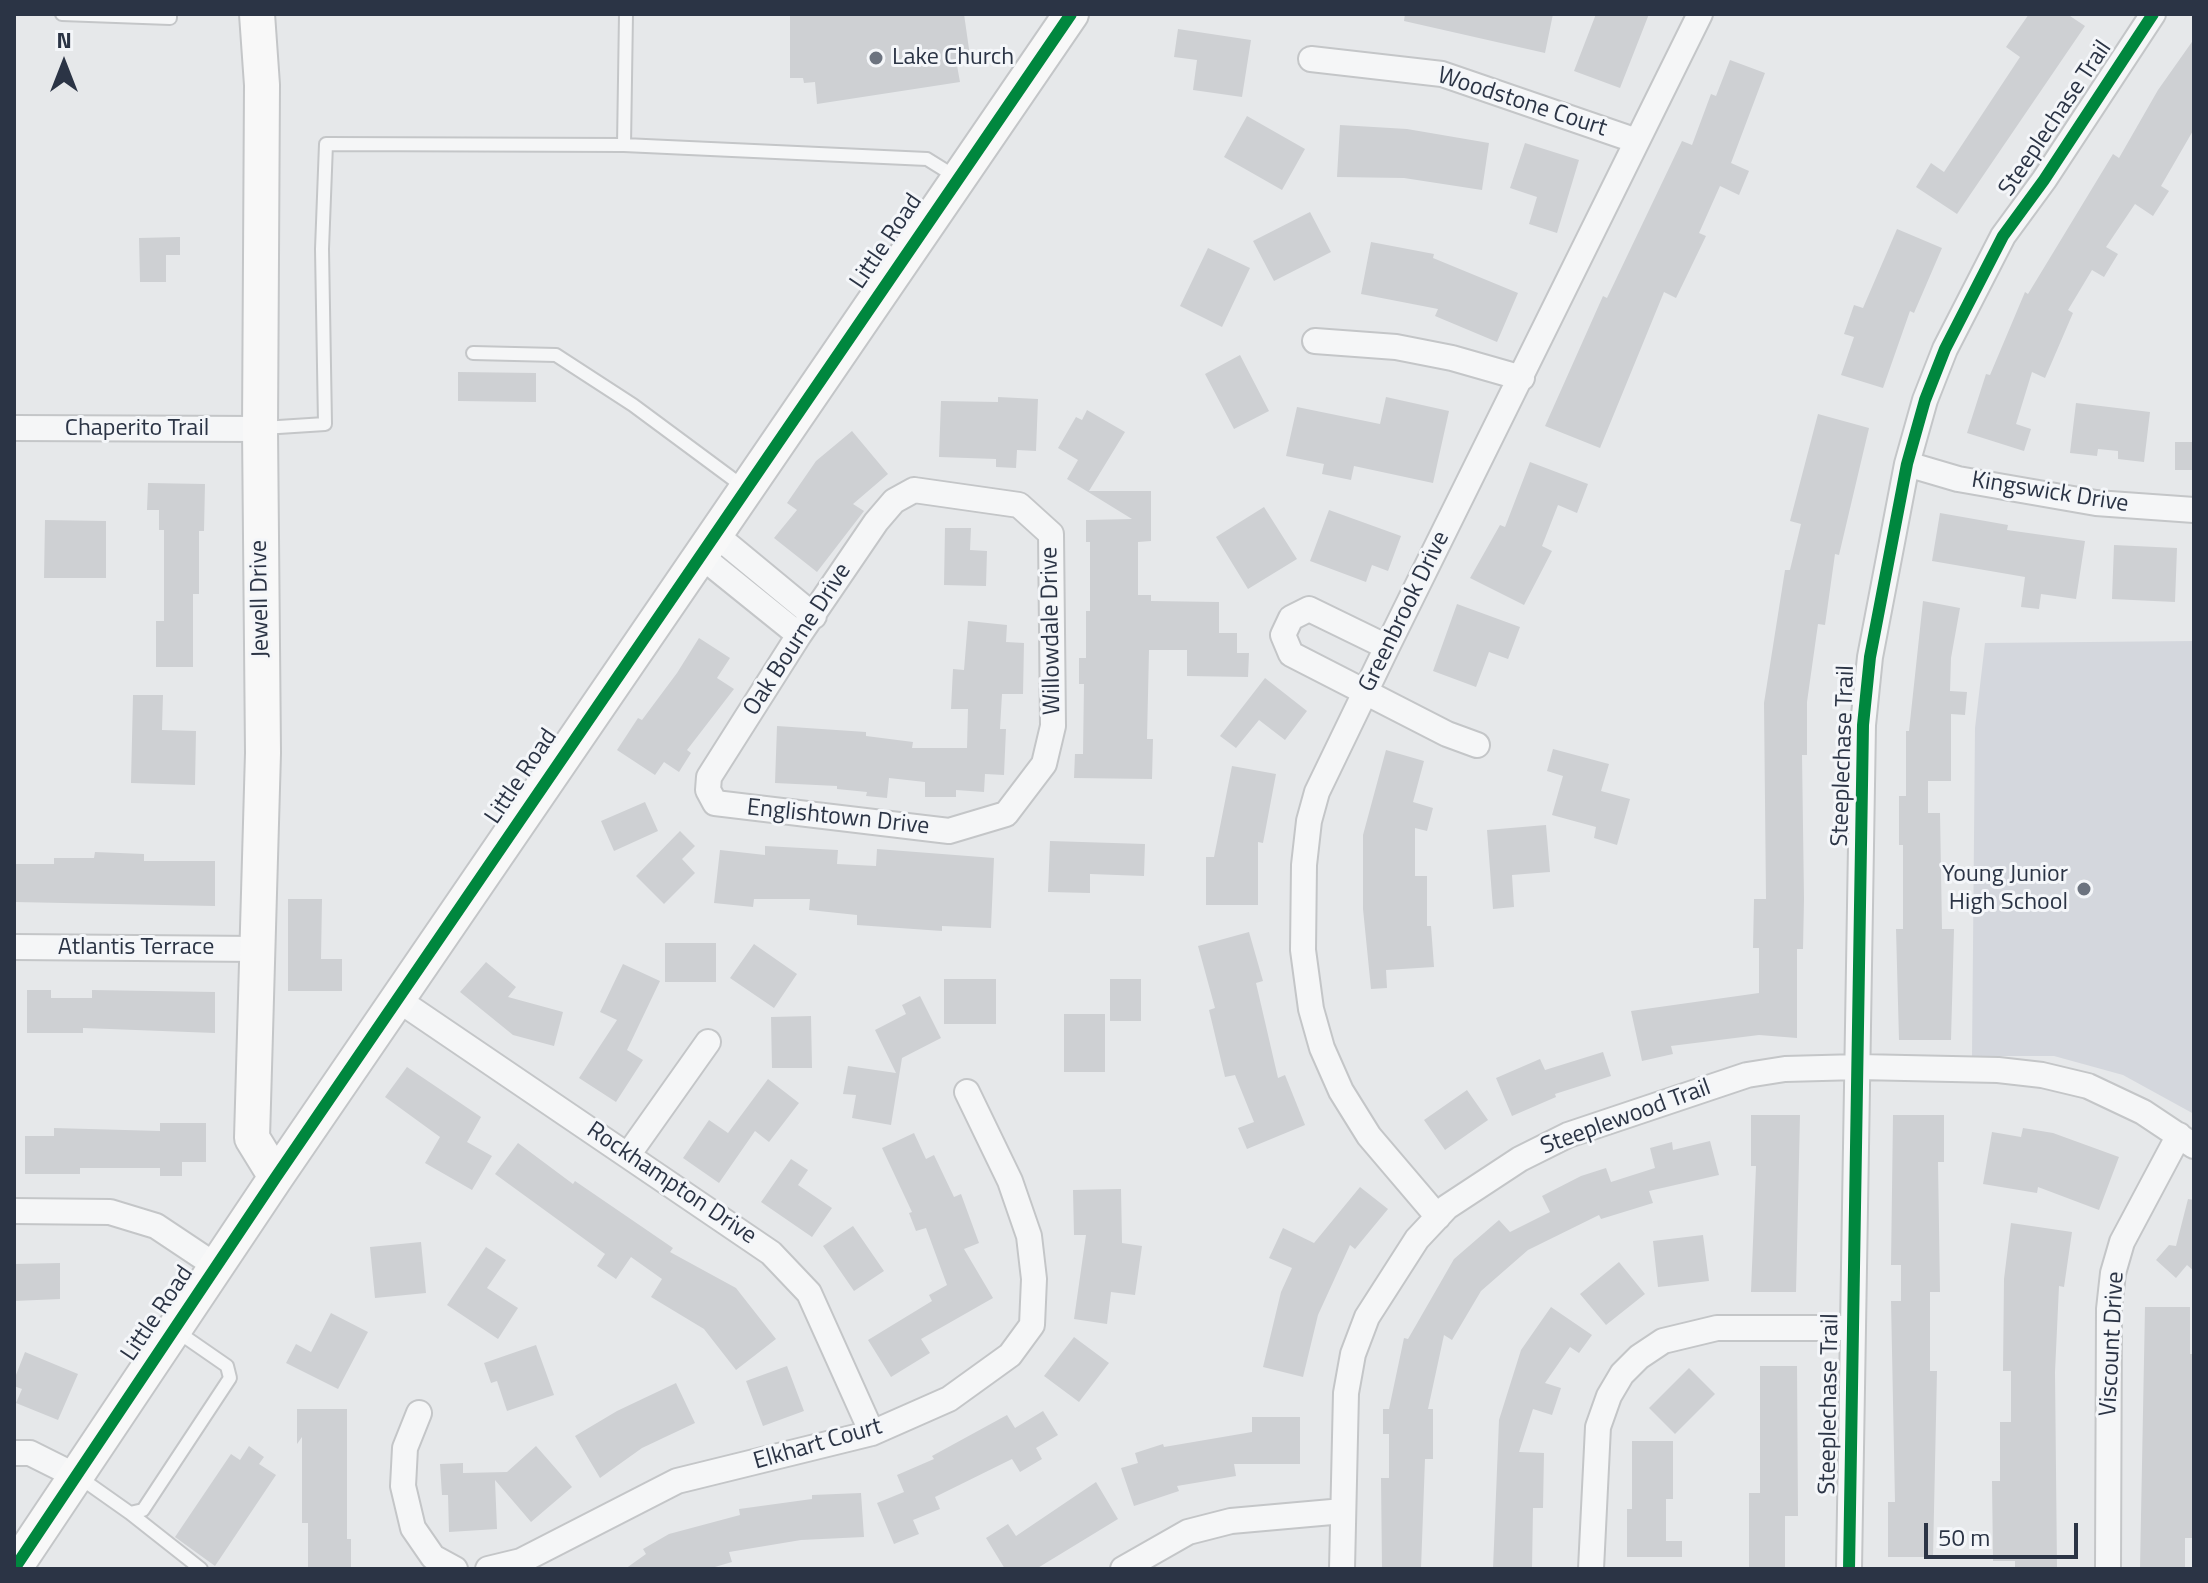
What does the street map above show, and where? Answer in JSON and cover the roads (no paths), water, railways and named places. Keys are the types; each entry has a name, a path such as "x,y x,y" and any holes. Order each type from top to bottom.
{"street":[{"name":"Jewell Drive","path":"257,14 262,85 260,429 263,753 252,1138 276,1177"},
{"name":"Little Road","path":"14,1569 276,1177 747,490 956,177 1071,14"},
{"name":"Greenbrook Drive","path":"1438,1217 1369,1136 1341,1091 1322,1048 1311,1009 1303,950 1304,865 1309,821 1317,792 1387,647 1700,14"},
{"name":"Steeplechase Trail","path":"1849,1569 1863,725 1870,657 1907,464 1925,400 1945,349 2003,236 2044,180 2149,15"},
{"name":"Woodstone Court","path":"1311,59 1442,74 1637,141"},
{"path":"1315,341 1396,347 1452,358 1522,378"},
{"name":"Chaperito Trail","path":"14,428 260,429"},
{"name":"Kingswick Drive","path":"1907,464 1958,479 2096,503 2194,510"},
{"name":"Oak Bourne Drive","path":"715,803 708,790 709,777 799,635 876,522 894,501 914,490"},
{"name":"Willowdale Drive","path":"914,490 1019,505 1051,534 1053,726 1044,764 1006,814"},
{"path":"708,545 814,616"},
{"path":"708,545 799,635"},
{"path":"1387,647 1309,609 1291,618 1283,635 1291,654 1365,693 1477,745"},
{"name":"Englishtown Drive","path":"715,803 949,831 1006,814"},
{"name":"Atlantis Terrace","path":"14,947 258,949"},
{"name":"Rockhampton Drive","path":"397,999 771,1253 809,1293 872,1433"},
{"path":"628,1155 708,1042"},
{"name":"Steeplewood Trail","path":"1342,1569 1346,1393 1353,1354 1381,1291 1417,1239 1438,1217 1481,1182 1568,1135 1747,1075 1785,1069 1859,1067 1998,1070 2042,1075 2088,1086 2143,1112 2187,1141"},
{"name":"Elkhart Court","path":"488,1569 521,1561 677,1481 872,1433 949,1399 1010,1355 1032,1325 1034,1279 1029,1236 1010,1181 967,1092"},
{"name":"Viscount Drive","path":"2108,1569 2109,1309 2113,1273 2122,1242 2187,1141"},
{"path":"14,1211 110,1212 156,1226 216,1266"},
{"path":"1591,1569 1598,1427 1609,1396 1622,1374 1639,1357 1663,1341 1717,1328 1853,1328"},
{"path":"419,1413 405,1448 403,1486 413,1528 433,1557 455,1569"},
{"path":"14,1453 30,1453 76,1476"},
{"path":"1123,1569 1188,1532 1231,1521 1343,1511"}],"lane":[{"path":"62,14 170,18 170,14"},
{"path":"624,145 626,14"},
{"path":"260,429 325,424 322,249 326,144 624,145 927,159 956,177"},
{"path":"473,353 556,355 633,405 747,490"},
{"path":"130,1513 143,1510 230,1378 227,1366 174,1329"},
{"path":"76,1476 130,1513 201,1569"}],"place":[{"name":"Lake Church","path":"876,58"},
{"name":"Young Junior High School","path":"2084,889"}]}
